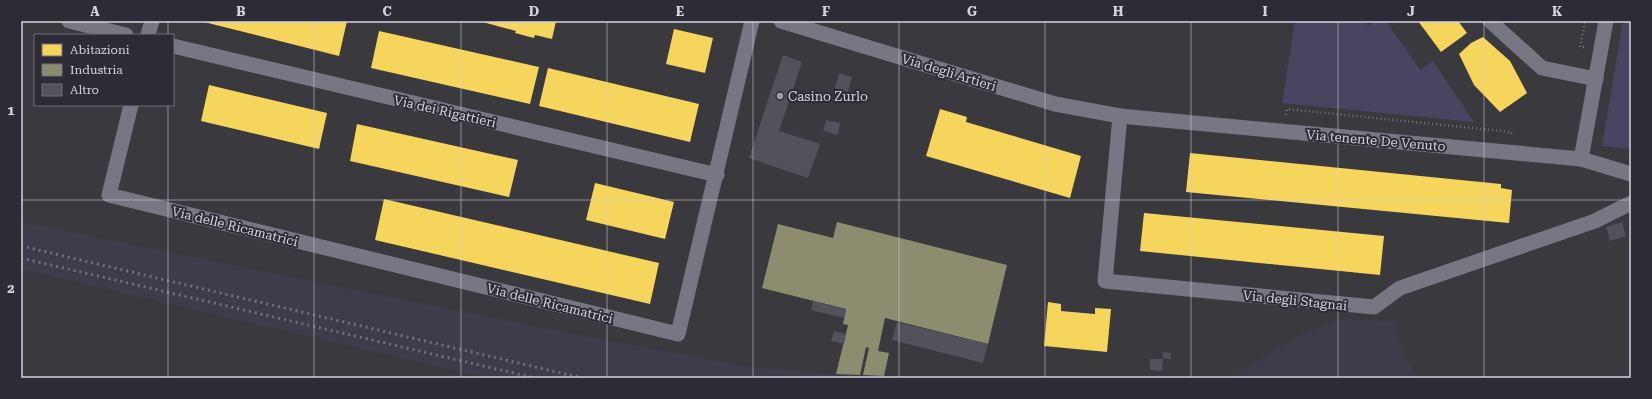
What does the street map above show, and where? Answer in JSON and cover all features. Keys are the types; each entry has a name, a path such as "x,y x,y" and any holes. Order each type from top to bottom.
{"street":[{"path":"69,21 122,34"},
{"path":"148,34 152,21"},
{"name":"Via delle Ricamatrici","path":"131,106 109,195 678,334 717,175 752,21"},
{"name":"Via degli Artieri","path":"781,21 804,24 1055,104 1120,116"},
{"path":"1490,21 1542,68 1596,79"},
{"path":"1581,159 1606,21"},
{"name":"Via dei Rigattieri","path":"174,46 717,175"},
{"name":"Via tenente De Venuto","path":"1120,116 1581,159 1631,174"},
{"name":"Via degli Stagnai","path":"1120,116 1104,281 1374,307 1400,288 1595,221 1631,203"}],"path":[{"path":"1284,131 1287,109 1511,132 1509,152"}],"shaded area":[{"path":"1295,21 1365,21 1368,26 1376,21 1386,21 1420,70 1433,61 1474,122 1282,103"},
{"path":"1623,21 1631,21 1631,149 1602,146"},
{"path":"21,222 538,327 748,367 836,374 940,378 487,378 21,269"},
{"path":"1341,318 1397,322 1399,338 1406,358 1419,378 1231,378 1293,338"}],"building: Abitazioni":[{"path":"200,21 347,21 339,56"},
{"path":"479,21 556,21 552,39 535,35 534,38 515,33 516,31"},
{"path":"1418,21 1458,21 1467,33 1441,52"},
{"path":"674,29 713,38 705,73 666,64"},
{"path":"379,31 539,67 530,104 371,68"},
{"path":"1483,37 1510,61 1527,93 1500,112 1474,85 1459,54 1471,43"},
{"path":"548,68 699,104 690,142 539,106"},
{"path":"209,85 327,113 319,149 201,121"},
{"path":"940,109 967,117 966,122 1081,156 1070,198 926,156"},
{"path":"357,124 518,160 509,197 350,161"},
{"path":"1190,153 1501,184 1501,188 1512,190 1509,223 1186,192"},
{"path":"595,183 674,202 665,239 586,220"},
{"path":"384,199 659,263 650,304 375,240"},
{"path":"1144,213 1384,236 1380,275 1140,251"},
{"path":"1048,302 1061,304 1061,311 1095,314 1095,308 1111,309 1107,352 1044,346"}],"building: Industria":[{"path":"837,222 1007,265 988,344 885,318 878,351 889,353 884,376 863,375 869,348 866,347 860,375 836,374 848,325 843,324 846,309 762,288 778,224 833,238"}],"building: Altro":[{"name":"Casino Zurlo","path":"783,55 802,62 779,131 820,144 808,178 749,158"},
{"path":"839,73 852,77 848,92 835,88"},
{"path":"826,120 840,123 838,135 823,131"},
{"path":"1622,222 1626,236 1610,241 1606,227"},
{"path":"813,301 846,309 844,318 811,310"},
{"path":"897,322 988,344 983,363 892,340"},
{"path":"834,331 846,334 844,344 831,341"},
{"path":"1163,352 1171,353 1171,359 1163,358"},
{"path":"1150,359 1163,359 1162,371 1150,370"}],"railway":[{"path":"21,246 582,378"},
{"path":"21,258 535,378"}],"place":[{"name":"Casino Zurlo","path":"780,96"}]}
